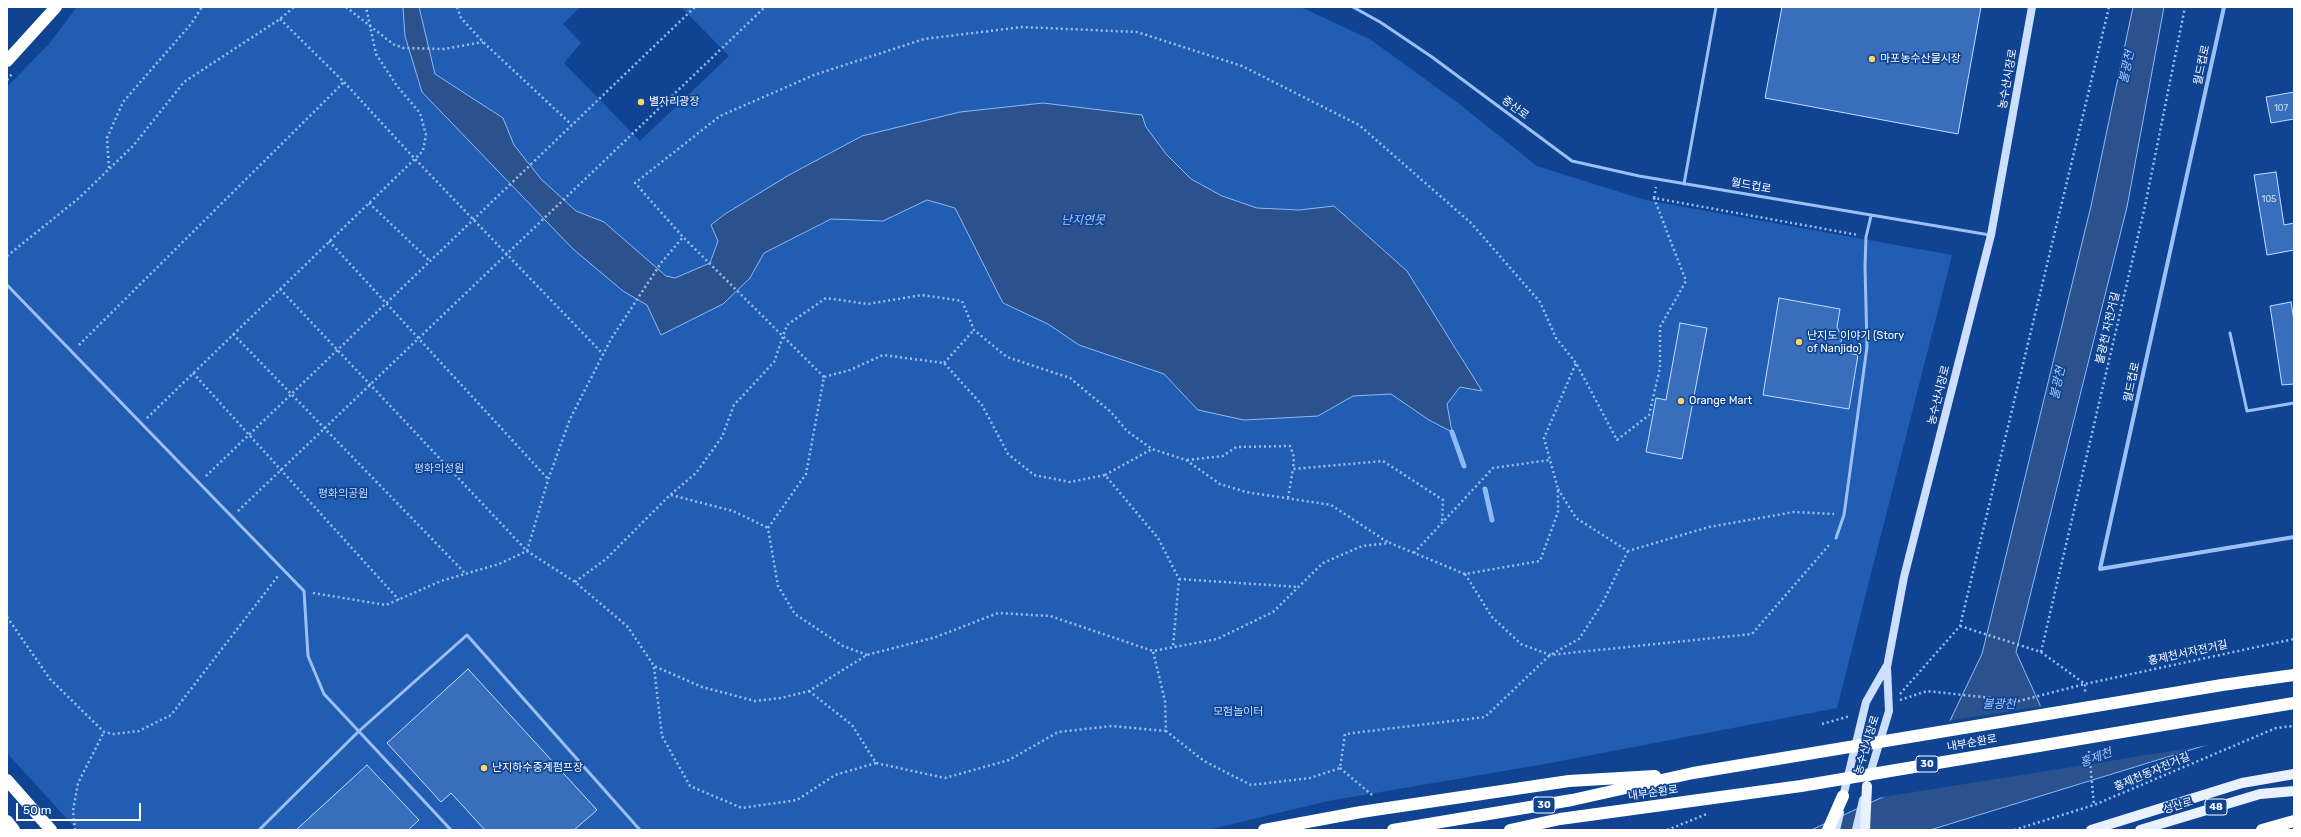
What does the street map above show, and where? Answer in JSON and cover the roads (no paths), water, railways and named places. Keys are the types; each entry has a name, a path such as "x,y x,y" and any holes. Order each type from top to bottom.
{"highway":[{"path":"7,61 56,7"},
{"name":"내부순환로","path":"1692,773 2222,684 2294,675"},
{"name":"내부순환로","path":"1560,819 1801,786 2294,703"},
{"path":"1264,830 1361,812 1569,781 1692,773"},
{"name":"30","path":"1393,830 1572,800 1692,773"},
{"path":"7,780 51,830"},
{"path":"1828,830 1843,796"},
{"path":"1510,830 1560,819"},
{"name":"30","path":"1532,830 1560,819"},
{"path":"7,821 14,830"},
{"path":"2262,830 2294,821"}],"main road":[{"name":"농수산시장로","path":"1856,830 1889,711 1887,666 1904,577 1991,235 2032,7"},
{"path":"1836,830 1866,702 1887,666"},
{"path":"2091,830 2242,783 2294,774"},
{"path":"1865,830 1867,786"},
{"name":"성산로","path":"2140,830 2260,794 2294,791"}],"street":[{"name":"월드컵로","path":"2224,7 2100,569 2294,537"}],"lane":[{"name":"증산로","path":"1353,7 1380,22 1432,57 1572,161 1684,184"},
{"path":"1684,184 1716,7"},
{"name":"월드컵로","path":"1684,184 1991,235"},
{"path":"1836,538 1844,515 1867,347 1865,266 1866,237 1871,216"},
{"path":"7,285 304,591 308,656 324,694 451,830"},
{"path":"2230,333 2247,411 2294,403"},
{"path":"259,830 359,731 467,635 640,830"}],"water":[{"name":"난지연못","path":"403,7 419,7 435,74 503,118 514,145 541,179 576,211 604,222 666,276 675,278 710,263 718,241 711,225 725,214 789,175 862,136 960,112 1043,103 1142,115 1146,127 1166,154 1191,179 1222,196 1257,208 1299,210 1334,206 1407,271 1482,391 1460,387 1447,404 1452,432 1429,420 1391,394 1353,396 1318,416 1244,420 1198,410 1164,374 1079,345 1048,324 1003,303 955,208 927,200 883,221 831,219 764,253 750,278 723,304 661,335 647,305 623,291 573,249 422,92 405,36"},
{"name":"불광천","path":"2133,7 2164,7 2127,207 2016,652 2049,725 2294,718 1930,830 1811,830 1922,779 1982,654 2091,206"}],"waterway":[{"path":"1452,432 1464,466"},
{"path":"1485,489 1492,520"}],"place":[{"name":"마포농수산물시장","path":"1872,59"},
{"name":"별자리광장","path":"641,102"},
{"name":"난지도 이야기 (Story of Nanjido)","path":"1799,342"},
{"name":"Orange Mart","path":"1681,401"},
{"name":"난지하수중계펌프장","path":"484,768"}],"park label":[{"name":"평화의정원","path":"439,469"},
{"name":"평화의공원","path":"343,494"},
{"name":"모험놀이터","path":"1238,712"}],"water label":[{"name":"홍제천","path":"2096,758"}]}
